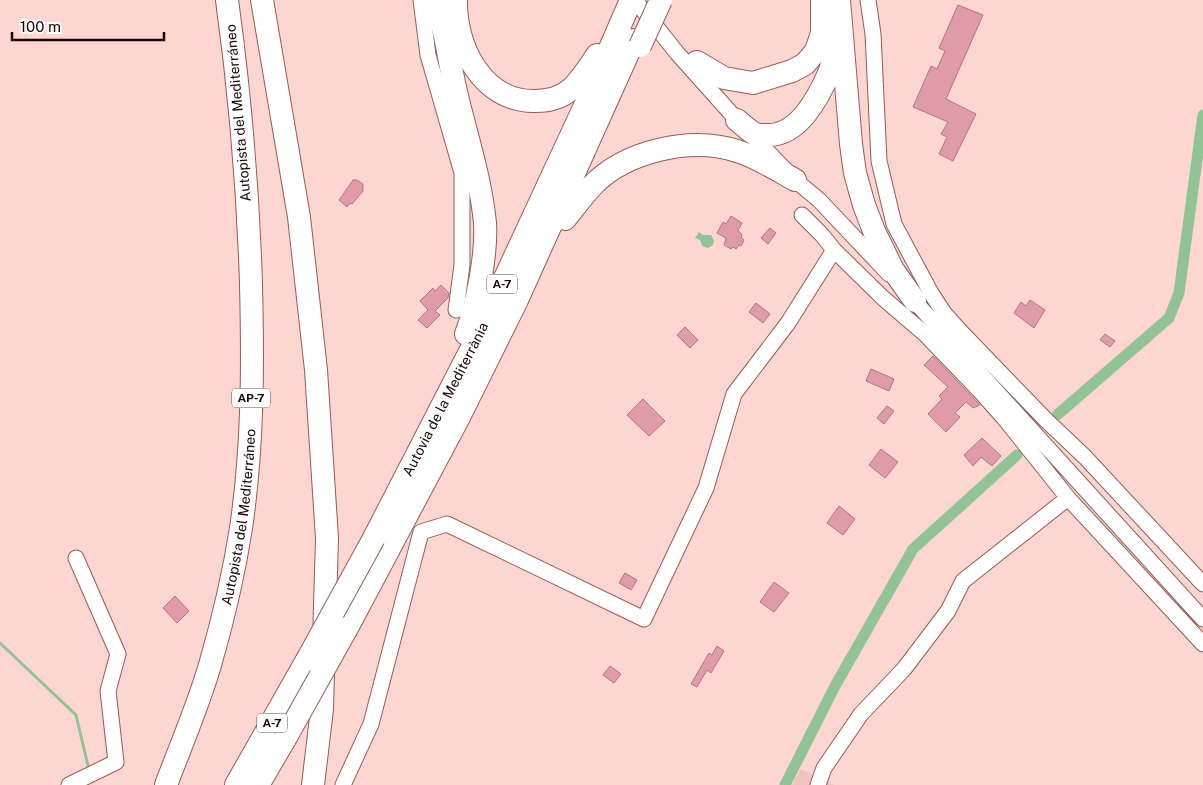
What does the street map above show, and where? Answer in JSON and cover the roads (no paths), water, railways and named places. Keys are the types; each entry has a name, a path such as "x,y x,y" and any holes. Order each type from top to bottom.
{"highway":[{"name":"Autopista del Mediterráneo","path":"166,785 210,666 240,528 248,454 253,355 249,239 244,149 227,0"},
{"path":"262,0 299,217 319,409 327,538 322,709 313,785"},
{"path":"422,444 425,421 456,357 473,316 485,225 481,194 458,100 438,0"},
{"path":"456,0 456,13 460,34 478,73 487,84 503,95 517,100 547,100 562,95 581,78 602,46 635,14"},
{"path":"697,62 724,78 753,83 792,72 805,64 816,50 822,33 822,0"},
{"path":"736,120 755,134 774,135 784,132 793,126 805,114 821,91 831,68 840,9"},
{"path":"840,9 851,144 864,205 893,270 915,301"},
{"path":"517,300 535,279 565,219 635,14"},
{"name":"Autovia de la Mediterrània","path":"236,785 374,538 478,336 589,97 635,14"},
{"name":"Autovia de la Mediterrània","path":"258,785 347,628 459,417 517,300 635,14"},
{"path":"565,219 592,186 608,173 634,158 658,150 712,146 737,151 795,180"}],"street":[{"path":"421,0 428,55 462,173 462,265 456,310"},
{"path":"868,0 873,34 879,161 894,224 931,292 944,313 961,332 1046,420 1085,456 1203,584"},
{"path":"635,14 697,62 807,182 819,200"},
{"path":"635,14 677,52 736,120 795,180 819,200 915,301 1203,619"},
{"path":"802,216 883,298 925,334 980,391 1068,498 1203,644"},
{"path":"343,785 371,724 421,532 448,524 644,619 706,488 734,394 788,323 834,250"},
{"path":"818,785 824,768 861,714 904,669 948,612 963,581 1068,498"},
{"path":"75,782 116,762 108,691 118,654 76,558"}],"waterway":[{"path":"1057,415 1169,318 1179,293 1203,115"},
{"path":"785,785 835,686 913,549 1017,455"},
{"path":"0,643 76,715 89,770"}]}
